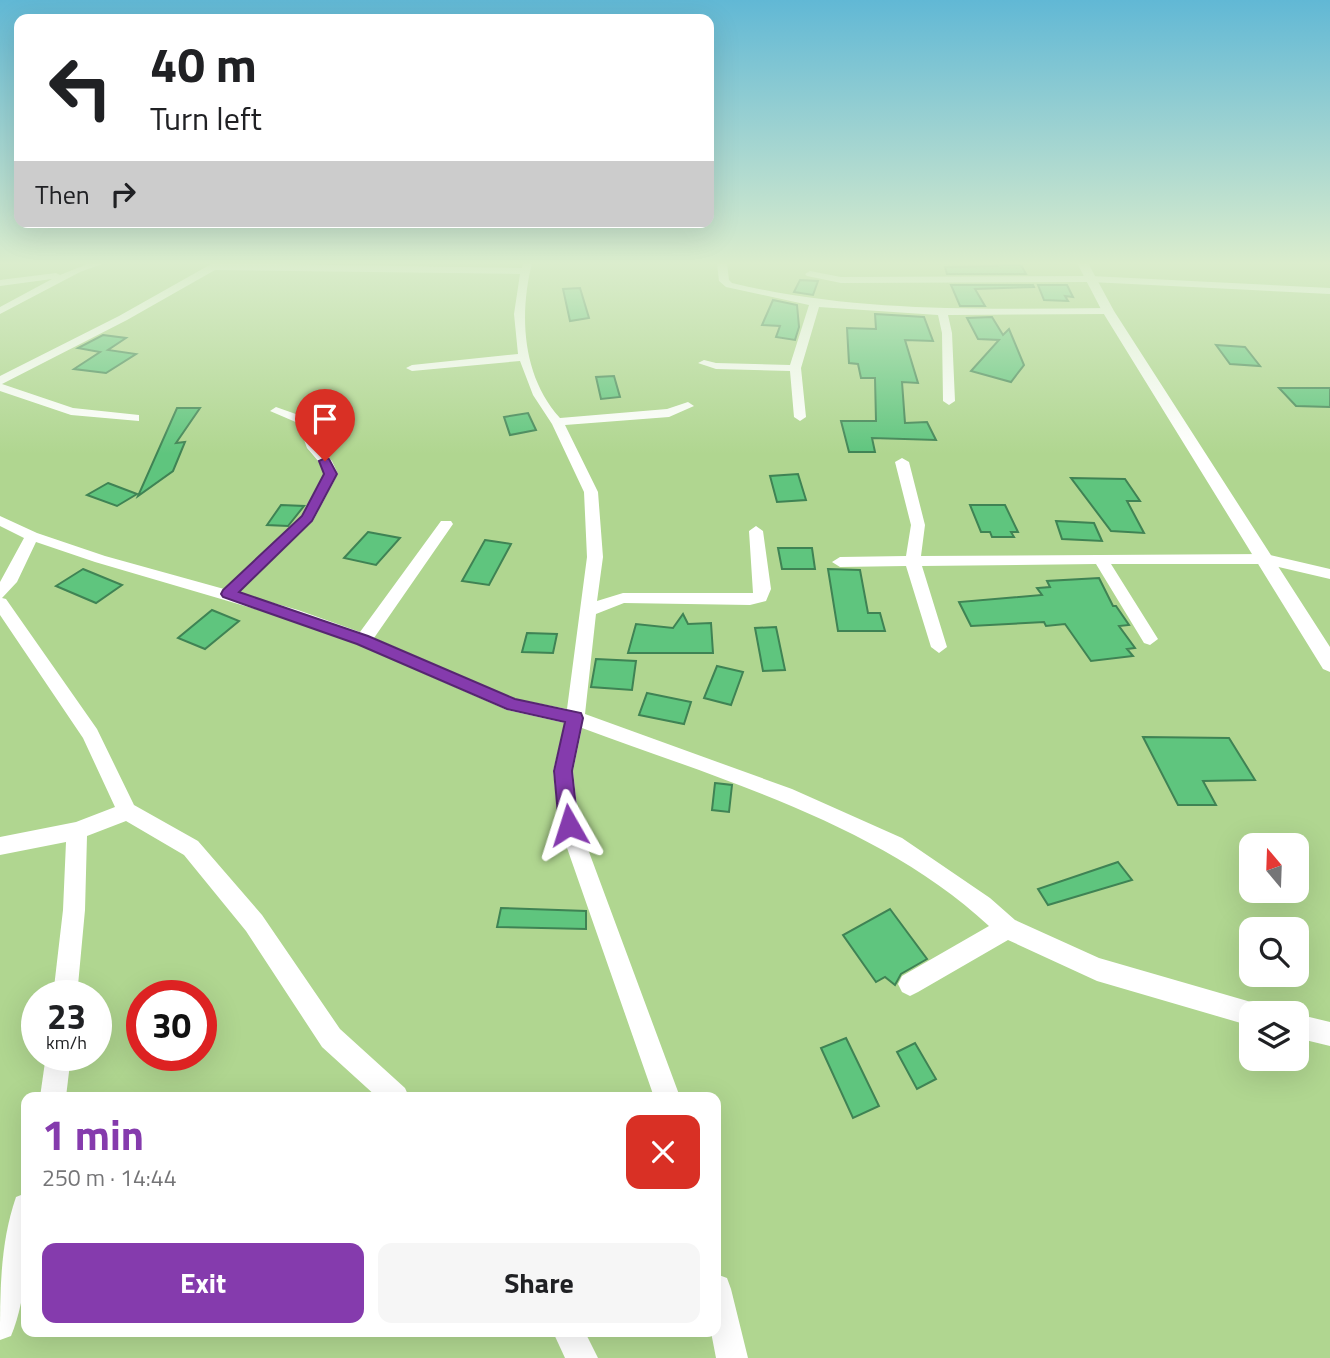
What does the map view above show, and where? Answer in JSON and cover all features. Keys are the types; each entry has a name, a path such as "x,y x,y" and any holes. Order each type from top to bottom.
{"street":[{"path":"0,381 107,326"},
{"path":"519,326 519,345 532,381 557,422 591,492 595,557 575,718 563,771 569,825 665,1092"},
{"path":"800,417 795,368 808,326"},
{"path":"945,326 949,401"},
{"path":"1118,326 1330,664"},
{"path":"412,368 523,357"},
{"path":"704,363 716,366 795,368"},
{"path":"0,387 71,411 135,418"},
{"path":"557,422 669,412 688,406"},
{"path":"228,594 308,518 331,474 325,461 313,448 303,421 276,411"},
{"path":"902,462 918,525 913,563 939,647"},
{"path":"0,520 32,536 100,559 228,594 363,640 513,705 575,718 785,795 895,845 982,905 1007,928 1097,969 1239,1011"},
{"path":"363,640 446,524"},
{"path":"588,611 623,598 750,600 760,597 763,589 756,531"},
{"path":"0,593 12,578 32,536"},
{"path":"840,562 1266,559 1330,574"},
{"path":"1101,561 1150,639"},
{"path":"0,603 90,734 127,811 191,848 254,923 331,1038 390,1092"},
{"path":"0,846 77,831 127,811"},
{"path":"67,980 74,910 77,831"},
{"path":"910,984 1007,928"},
{"path":"1309,1029 1330,1034"},
{"path":"53,1092 56,1071"},
{"path":"0,1325 21,1230"},
{"path":"721,1311 732,1358"},
{"path":"571,1337 582,1358"}],"building":[{"path":"780,326 799,326 795,340 776,337"},
{"path":"876,326 928,326 933,341 905,340 918,383 902,382 905,423 927,422 936,440 872,438 875,452 849,452 841,421 876,421 875,378 861,378 858,364 849,363 847,328 876,329"},
{"path":"971,326 998,326 1003,335 1009,329 1024,365 1011,382 971,371 999,340 978,339"},
{"path":"103,335 126,338 108,350 136,354 106,373 74,369 100,352 78,348"},
{"path":"1216,345 1245,347 1260,366 1230,364"},
{"path":"614,376 620,397 601,399 596,377"},
{"path":"1279,388 1330,388 1330,407 1296,406"},
{"path":"177,408 200,408 176,443 185,442 173,471 138,496"},
{"path":"528,413 536,430 510,435 504,417"},
{"path":"798,474 806,500 777,502 770,476"},
{"path":"1071,478 1125,479 1140,501 1127,501 1144,533 1111,531"},
{"path":"108,483 137,494 117,506 87,495"},
{"path":"281,505 304,506 288,526 267,525"},
{"path":"970,505 1005,505 1018,532 1011,532 1014,537 992,537 990,532 981,532"},
{"path":"1056,521 1094,523 1102,541 1062,539"},
{"path":"368,532 400,538 376,565 344,558"},
{"path":"485,540 511,544 489,585 462,581"},
{"path":"778,548 812,548 815,569 782,569"},
{"path":"83,569 122,585 96,603 56,586"},
{"path":"828,569 860,570 868,613 880,613 885,631 838,631"},
{"path":"1099,578 1113,606 1116,606 1129,625 1119,626 1135,648 1127,649 1133,656 1091,661 1065,624 1046,626 1044,622 971,626 959,602 1042,595 1037,588 1050,587 1047,581"},
{"path":"212,610 239,621 205,649 178,638"},
{"path":"683,614 688,624 711,623 713,653 628,653 636,624 673,628"},
{"path":"776,627 785,670 763,671 755,628"},
{"path":"527,633 557,634 553,653 522,652"},
{"path":"596,659 636,661 632,690 591,687"},
{"path":"717,666 743,672 731,705 704,698"},
{"path":"647,693 691,702 684,724 639,715"},
{"path":"1143,737 1229,738 1255,780 1203,781 1216,805 1178,805"},
{"path":"715,783 732,785 729,812 712,810"},
{"path":"1118,862 1132,880 1048,905 1038,889"},
{"path":"501,908 586,911 586,929 497,927"},
{"path":"890,909 927,959 901,974 895,985 885,977 876,982 843,935"},
{"path":"846,1038 879,1106 853,1118 821,1048"},
{"path":"915,1043 936,1079 917,1089 897,1052"}],"route":[{"path":"325,461 331,474 308,518 228,594 363,640 513,705 575,718 563,771 569,825"}]}
